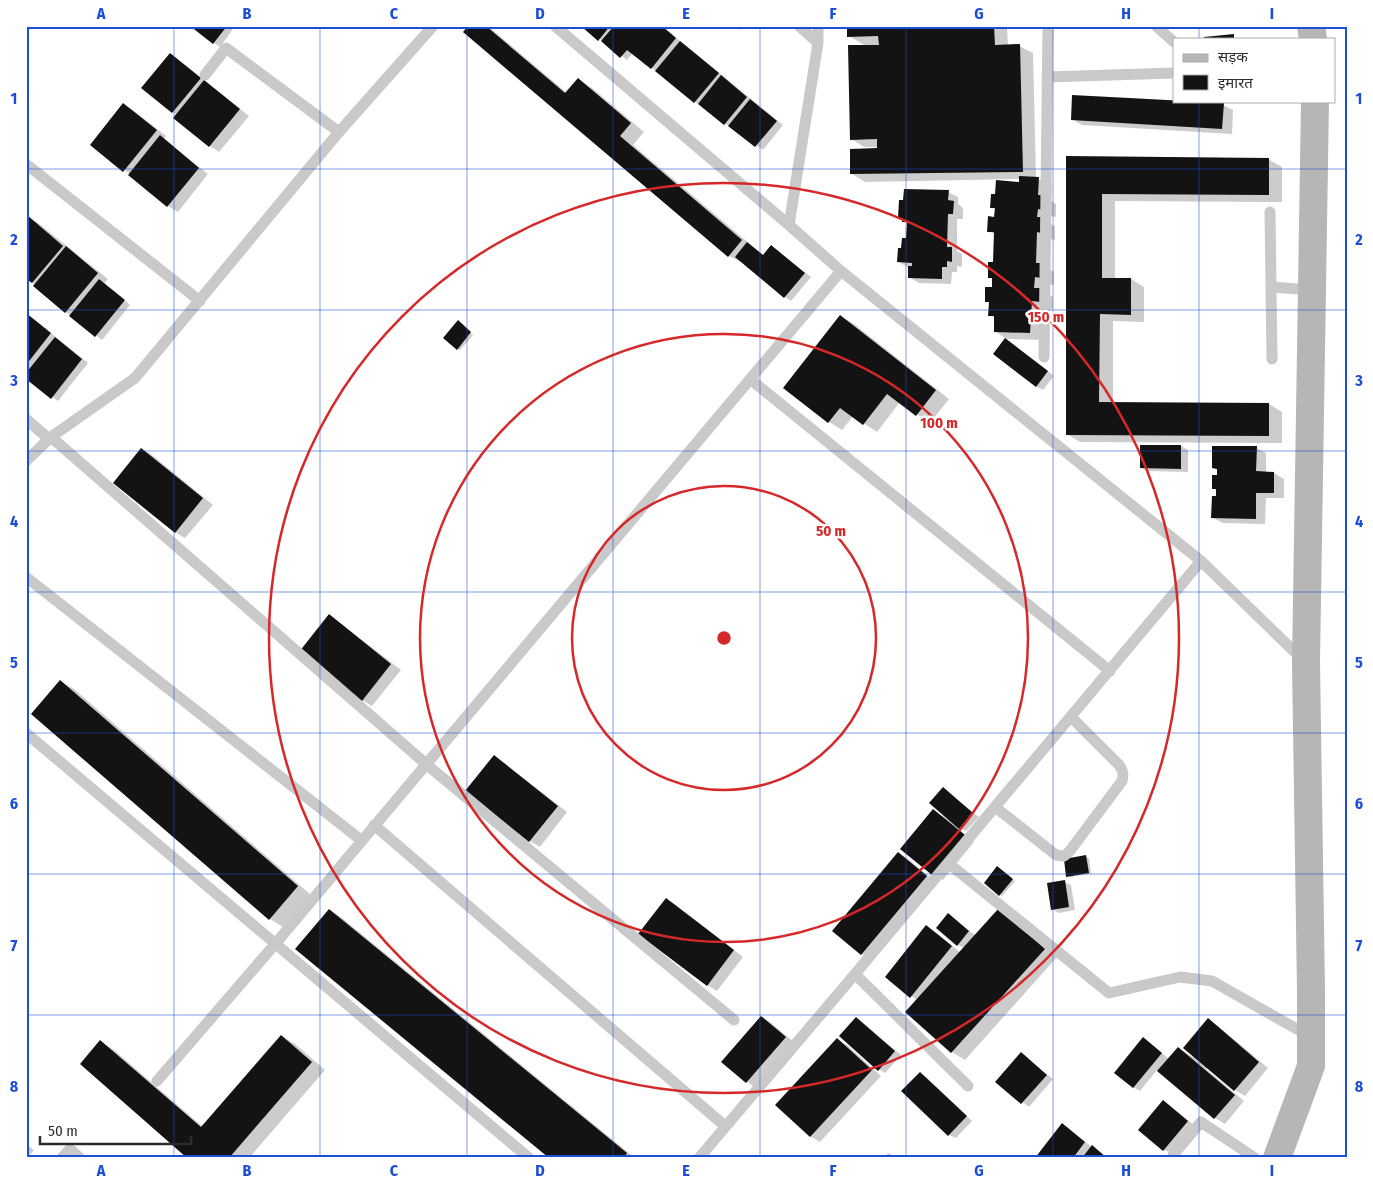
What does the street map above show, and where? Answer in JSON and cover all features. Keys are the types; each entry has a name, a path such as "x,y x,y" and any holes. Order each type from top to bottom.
{"street":[{"path":"1278,1158 1311,1066 1306,662 1315,102"}],"lane":[{"path":"26,461 50,438 135,378 340,132 433,26"},
{"path":"555,26 841,271 1201,561 1306,662"},
{"path":"799,26 818,43"},
{"path":"789,225 818,43 818,26"},
{"path":"1044,357 1048,26"},
{"path":"1156,26 1173,41"},
{"path":"205,75 226,48 340,132"},
{"path":"1048,77 1173,73"},
{"path":"26,164 200,301"},
{"path":"1270,212 1272,359"},
{"path":"157,1081 276,943 841,271"},
{"path":"1271,287 1312,290"},
{"path":"750,379 1110,670"},
{"path":"26,420 50,438 426,764 734,1020"},
{"path":"699,1158 1201,561"},
{"path":"26,577 361,840"},
{"path":"995,807 1056,855 1064,856 1069,852 1122,781 1123,776 1120,764 1071,717"},
{"path":"26,733 529,1158"},
{"path":"374,825 725,1126"},
{"path":"948,863 1108,993 1180,976 1212,981 1311,1037"},
{"path":"855,974 968,1086"},
{"path":"1173,1155 1201,1122 1255,1158"},
{"path":"62,1158 70,1149 80,1158"}],"building":[{"path":"190,26 227,26 213,44"},
{"path":"468,26 486,26 565,93 578,78 631,123 620,136 742,240 728,257 463,32"},
{"path":"581,26 610,26 598,41"},
{"path":"614,26 662,26 676,38 651,69 627,50 620,58 601,41"},
{"path":"847,26 994,26 995,45 1020,44 1023,172 850,174 850,149 877,148 877,139 850,140 848,45 879,45 878,36 847,37"},
{"path":"1234,34 1234,38 1204,37"},
{"path":"680,41 719,73 694,103 655,71"},
{"path":"170,53 201,78 172,113 141,88"},
{"path":"721,75 747,97 724,125 698,104"},
{"path":"204,80 240,109 209,147 173,118"},
{"path":"1072,95 1173,100 1173,102 1224,103 1222,129 1071,120"},
{"path":"750,99 777,121 755,147 728,126"},
{"path":"123,103 157,130 123,172 90,145"},
{"path":"160,135 199,168 167,207 128,175"},
{"path":"1066,156 1269,158 1269,195 1102,194 1102,278 1131,278 1131,315 1100,314 1099,402 1269,403 1269,436 1066,435"},
{"path":"1019,176 1039,177 1038,195 1043,195 1042,210 1038,209 1037,217 1042,217 1041,233 1037,232 1036,263 1041,263 1041,278 1035,277 1034,288 1040,288 1040,302 1032,301 1030,333 994,332 994,316 988,316 989,302 985,302 985,287 992,287 992,278 988,278 988,262 993,262 994,232 987,232 988,216 994,217 995,208 990,208 991,194 995,194 996,180 1019,182"},
{"path":"904,189 949,190 948,200 954,201 953,214 948,214 947,247 952,247 952,262 947,261 947,267 942,267 942,279 908,278 908,266 912,266 912,263 897,262 898,248 901,248 902,238 906,238 907,222 902,222 902,218 898,218 899,200 903,200"},
{"path":"27,215 63,246 32,283 26,279"},
{"path":"747,242 763,255 771,245 805,273 784,298 735,257"},
{"path":"66,246 98,273 65,313 33,286"},
{"path":"99,279 125,300 95,337 69,316"},
{"path":"26,313 51,333 26,365"},
{"path":"840,315 936,390 916,416 887,394 863,425 840,408 828,423 783,388"},
{"path":"458,320 471,332 457,350 443,338"},
{"path":"55,337 82,359 51,399 26,379 26,373"},
{"path":"1005,338 1048,371 1036,387 993,354"},
{"path":"1140,445 1181,445 1181,469 1140,468"},
{"path":"1212,446 1257,446 1256,471 1274,472 1274,493 1256,493 1256,519 1211,518 1212,496 1216,496 1216,489 1212,489 1212,475 1217,475 1217,469 1212,468"},
{"path":"141,448 203,498 175,533 113,483"},
{"path":"329,614 391,664 362,701 299,652"},
{"path":"60,680 298,886 269,920 31,714"},
{"path":"494,755 558,806 529,842 465,791"},
{"path":"943,787 973,813 959,829 929,803"},
{"path":"933,809 965,835 932,875 900,849"},
{"path":"898,852 927,876 861,955 832,931"},
{"path":"1086,855 1089,873 1066,877 1064,859"},
{"path":"997,866 1013,879 999,896 984,883"},
{"path":"1065,880 1069,907 1051,910 1047,883"},
{"path":"666,898 734,950 707,986 638,934"},
{"path":"999,908 1045,949 951,1053 905,1012"},
{"path":"329,909 627,1153 624,1158 549,1158 295,949"},
{"path":"948,913 969,931 957,946 936,928"},
{"path":"926,925 952,946 910,998 885,977"},
{"path":"761,1016 786,1037 746,1083 721,1062"},
{"path":"856,1017 895,1051 878,1071 839,1036"},
{"path":"1208,1018 1259,1062 1234,1091 1183,1048"},
{"path":"281,1035 312,1062 229,1158 187,1158 80,1064 100,1040 201,1127"},
{"path":"1143,1037 1162,1053 1133,1088 1114,1073"},
{"path":"837,1038 872,1070 810,1137 775,1105"},
{"path":"1178,1047 1235,1095 1214,1119 1157,1071"},
{"path":"1021,1052 1047,1075 1021,1104 995,1082"},
{"path":"920,1072 967,1116 948,1136 901,1091"},
{"path":"1163,1100 1188,1121 1163,1151 1138,1130"},
{"path":"1062,1123 1085,1142 1073,1158 1035,1158"},
{"path":"1092,1145 1107,1158 1082,1158"}]}
